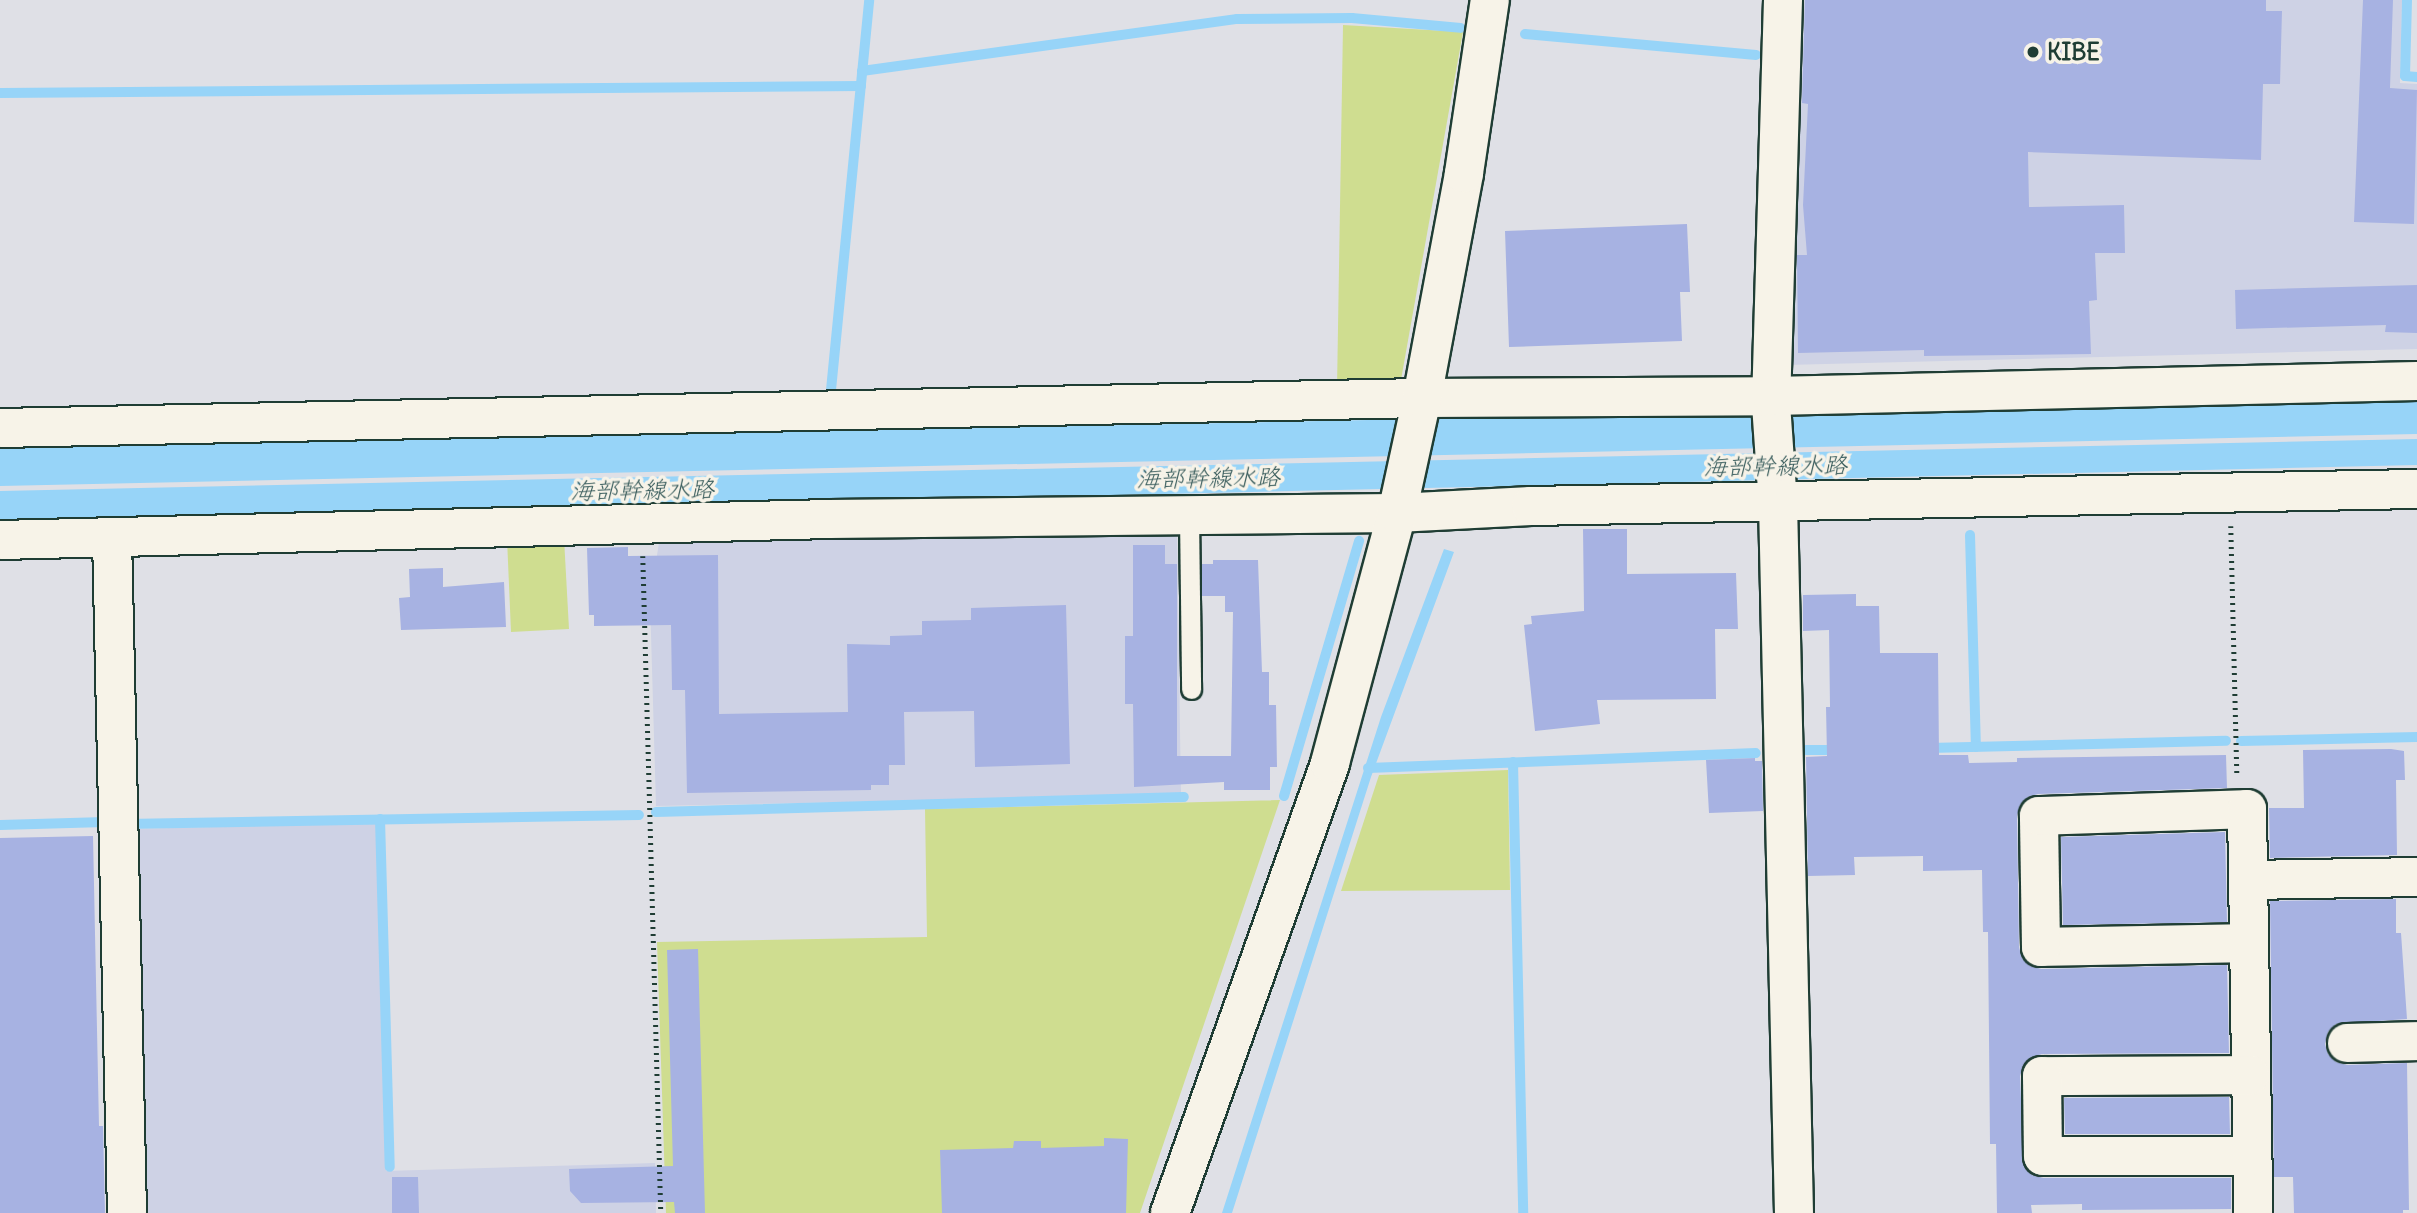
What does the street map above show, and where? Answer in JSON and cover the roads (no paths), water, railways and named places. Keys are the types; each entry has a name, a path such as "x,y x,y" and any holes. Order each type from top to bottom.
{"street":[{"path":"1170,1213 1330,763 1398,506 1422,398 1464,173 1490,0"},
{"path":"1783,0 1771,400 1777,496 1794,1213"},
{"path":"0,428 1422,398 1771,400 2417,381"},
{"path":"0,540 642,523 1189,515 1398,506 1531,506 1777,496 2230,494 2417,489"},
{"path":"112,537 127,1213"},
{"path":"2248,943 2041,947 2039,816 2247,809 2253,1213"},
{"path":"2248,880 2417,877"},
{"path":"2347,1043 2417,1041"},
{"path":"2250,1075 2042,1076 2043,1156 2252,1156"}],"lane":[{"path":"1189,515 1191,689"}],"water":[{"path":"2417,396 2417,434 0,486 0,448"},
{"name":"海部幹線水路","path":"2417,439 2417,465 0,521 0,491"},
{"path":"1444,549 1454,552 1371,777 1232,1213 1222,1213 1381,717"}],"waterway":[{"path":"831,390 869,0"},
{"path":"2407,0 2405,76 2417,77"},
{"path":"862,71 1237,19 1352,18 1461,28"},
{"path":"1525,34 1756,55"},
{"path":"0,93 861,86"},
{"path":"1970,535 1976,747"},
{"path":"1284,796 1359,541"},
{"path":"2241,741 2417,737"},
{"path":"1929,748 2226,741"},
{"path":"1806,750 1840,750"},
{"path":"1368,768 1756,753"},
{"path":"1513,762 1523,1213"},
{"path":"656,812 1184,797"},
{"path":"125,824 639,815"},
{"path":"380,819 390,1167"},
{"path":"0,825 105,822"}],"place":[{"name":"KIBE","path":"2033,52"}]}
